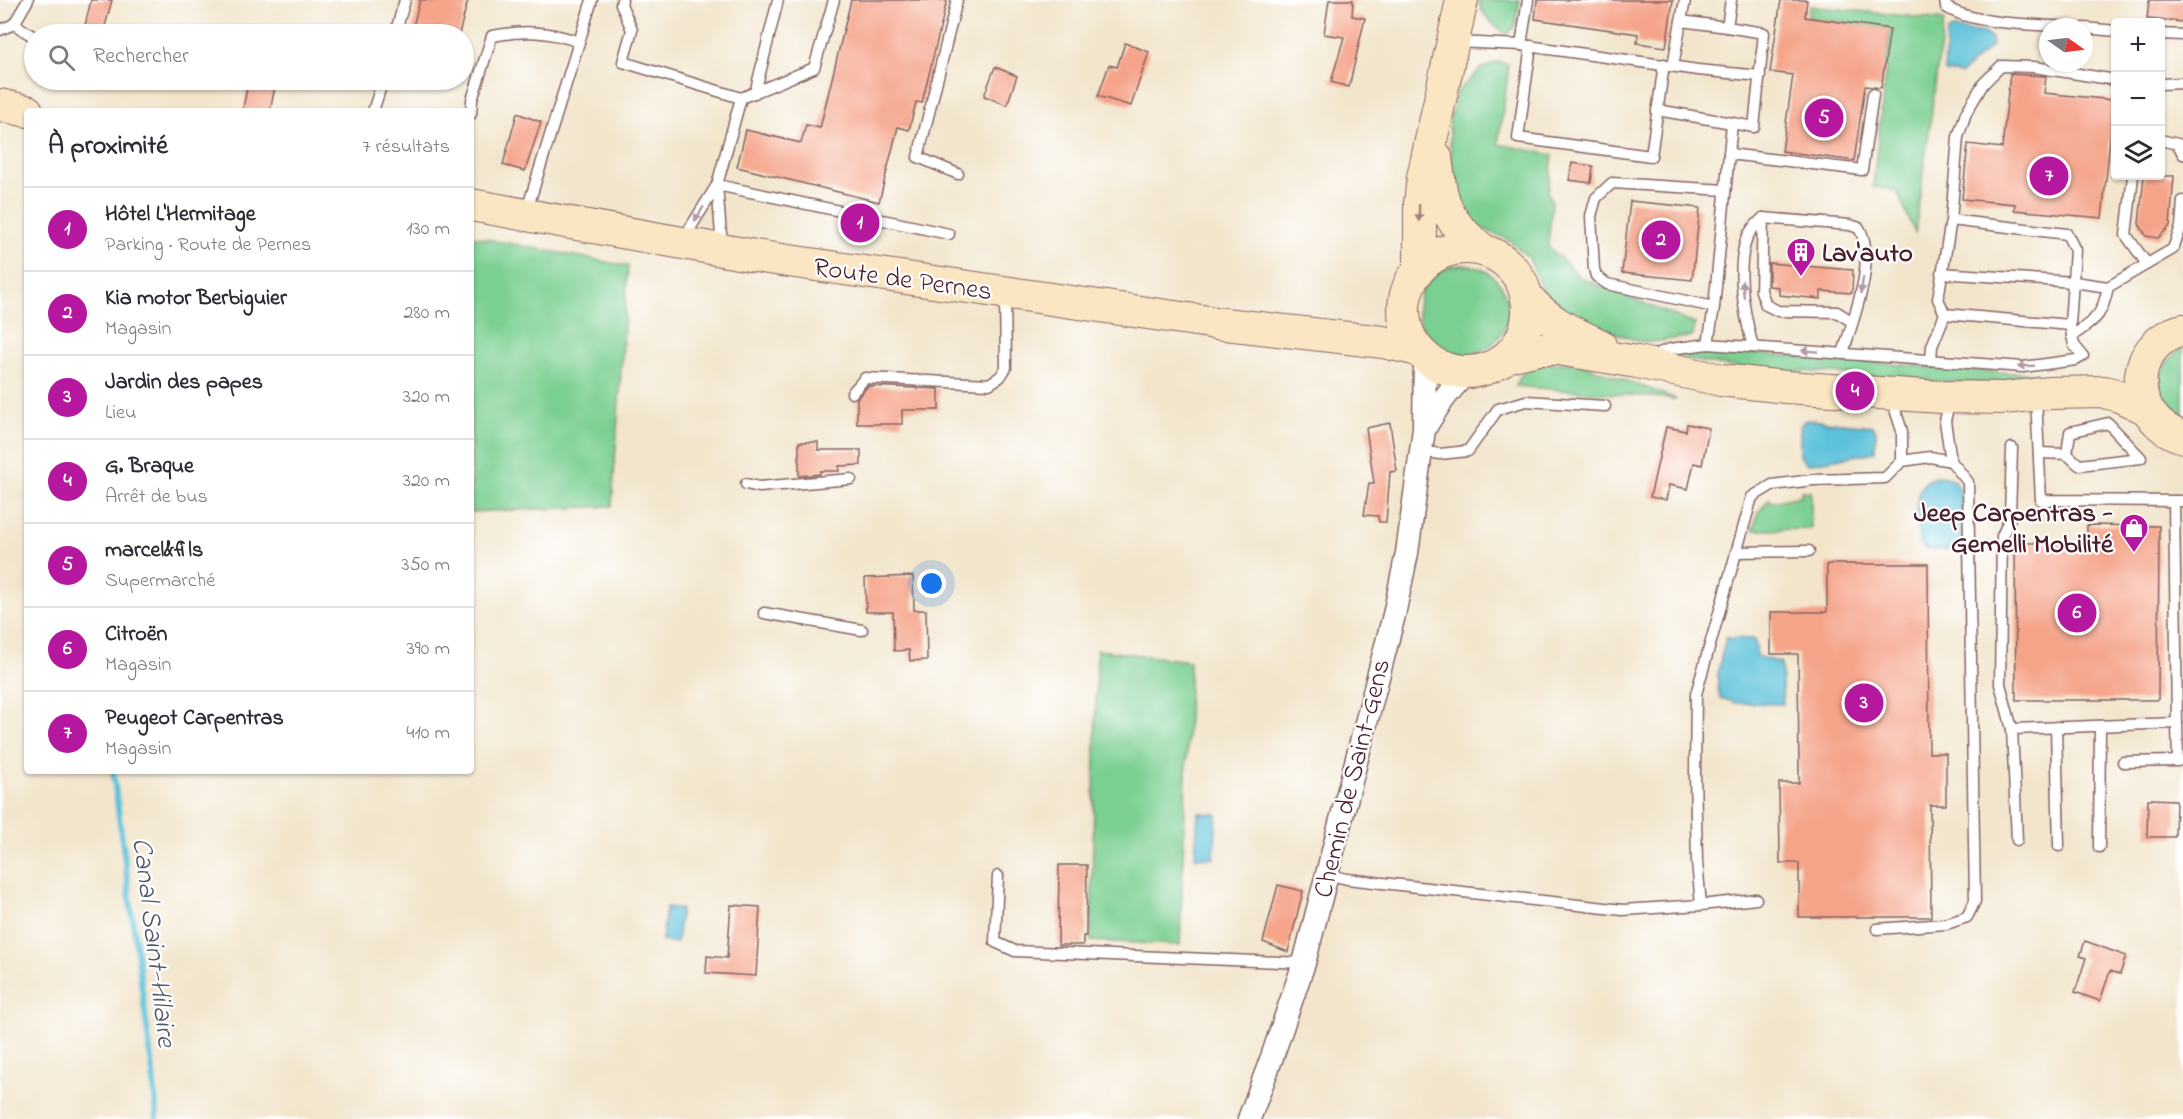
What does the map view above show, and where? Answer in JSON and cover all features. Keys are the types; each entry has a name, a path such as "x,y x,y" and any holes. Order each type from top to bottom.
{"main road":[{"path":"1420,268 1420,203 1423,177 1461,0"},
{"path":"0,105 24,110"},
{"path":"1433,135 1440,187 1445,208 1452,222 1483,250 1499,257 1512,267 1522,281 1527,297 1527,323 1517,346 1509,356 1497,365 1482,371 1467,373 1444,369 1421,354 1406,326 1405,300 1410,283 1420,268 1431,259 1456,248 1483,250"},
{"name":"Route de Pernes","path":"474,206 722,250 1216,323 1383,342 1421,354"},
{"path":"1527,297 1545,317 1571,332 1637,362"},
{"name":"Route de Pernes","path":"1336,336 1368,323 1405,300"},
{"path":"2043,394 2120,370 2148,356 2165,338 2181,328"},
{"path":"1509,356 1539,349 1558,349 1637,362 1683,374 1721,380 1786,387 1950,398 2004,398 2105,392 2147,409"},
{"path":"2148,356 2141,377 2142,399 2158,424 2180,441"}],"street":[{"name":"Chemin de Saint-Gens","path":"1249,1119 1304,963 1394,615 1407,553 1422,440 1421,354"},
{"name":"Chemin de Saint-Gens","path":"1422,440 1438,404 1451,387 1467,373"}],"lane":[{"path":"0,30 14,24 28,0"},
{"path":"398,24 405,0"},
{"path":"525,216 592,0"},
{"path":"622,0 621,4 632,30 623,62 741,98 814,68 834,0"},
{"path":"755,93 778,0"},
{"path":"957,0 918,157 958,174"},
{"path":"1528,0 1518,138 1651,156 1657,110 1681,21 1684,0"},
{"path":"1727,27 1731,0"},
{"path":"1944,0 1946,7 1955,13 2000,22 2039,25"},
{"path":"1657,110 1754,127 1764,33 1681,21"},
{"path":"14,24 24,31"},
{"path":"2093,29 2111,31"},
{"path":"471,108 492,36 517,31 556,34 579,42"},
{"path":"2165,34 2183,35"},
{"path":"1452,42 1526,45 1760,75"},
{"path":"1931,360 1932,346 1945,314 1938,299 1951,220 1958,137 1966,112 1983,84 2001,66 2034,67 2111,79"},
{"path":"2165,84 2183,84"},
{"path":"374,108 380,90"},
{"path":"1729,154 1863,170 1873,94"},
{"path":"681,242 717,185 741,98"},
{"path":"1708,344 1714,307 1732,123"},
{"path":"2165,141 2178,144 2183,154"},
{"path":"2133,180 2126,235 2147,264"},
{"path":"1714,307 1607,284 1596,276 1591,216 1596,198 1612,183 1725,190"},
{"path":"717,185 949,234"},
{"path":"717,185 722,250"},
{"path":"1941,273 2074,282 2108,287 2173,249 2181,226 2183,201"},
{"path":"1763,218 1761,291 1766,305 1778,311 1837,312 1851,321"},
{"path":"1753,347 1747,323 1742,274 1746,241 1752,229 1763,218 1850,225 1859,228 1864,237 1865,271 1860,304 1851,321 1843,354"},
{"path":"1637,362 1670,349 1708,344 2024,367 2083,356 2074,345 2071,331 2075,250 2067,234 1951,220"},
{"path":"1945,314 2071,331 2092,322 2104,308 2108,287"},
{"path":"852,393 865,378 989,384 1000,377 1006,368 1005,292"},
{"path":"1890,394 1902,431 1902,461"},
{"path":"2043,394 2039,453 2041,500 2179,501 2178,761 2123,762"},
{"path":"1877,929 1946,924 1967,917 1975,900 1968,482 1951,461 1946,422 1950,398"},
{"path":"1422,440 1440,454 1468,451 1497,409 1526,401 1605,406"},
{"path":"2039,453 2067,454 2079,465 2141,458 2108,423 2070,432 2067,454"},
{"path":"2012,448 2010,518 2002,536 2000,684 2012,729 2017,840"},
{"path":"1701,904 1696,862 1696,694 1752,497 1772,485 1814,480 1885,478 1902,461 1930,457 1951,461"},
{"path":"746,484 759,487 851,479"},
{"path":"1736,552 1809,551"},
{"path":"764,613 862,630"},
{"path":"2012,729 2177,723"},
{"path":"2099,847 2100,726"},
{"path":"2056,727 2059,846"},
{"path":"1326,874 1347,879 1623,910 1756,899"},
{"path":"998,876 995,942 1016,951 1304,963"}],"green space":[{"path":"1478,0 1520,0 1515,26 1507,34 1497,27 1485,16"},
{"path":"1810,6 1944,20 1915,233 1897,191 1873,187 1890,30 1808,17"},
{"path":"1498,62 1508,64 1508,75 1498,144 1553,155 1548,192 1552,202 1548,246 1581,278 1695,324 1693,336 1653,342 1638,341 1556,311 1546,299 1529,258 1509,240 1469,223 1458,212 1452,172 1449,122 1456,93 1482,68"},
{"path":"474,237 628,266 612,506 474,512"},
{"path":"1454,265 1472,265 1488,272 1501,285 1508,301 1508,319 1501,335 1488,348 1472,355 1454,355 1438,348 1425,335 1418,319 1418,301 1425,285 1438,272"},
{"path":"2183,348 2183,419 2164,404 2159,384 2166,364"},
{"path":"1693,349 2037,373 2038,380 1956,382 1900,379 1706,363 1673,354"},
{"path":"1549,363 1578,363 1676,399 1515,386 1520,376 1533,366"},
{"path":"1801,491 1811,492 1811,529 1753,530 1758,513 1769,499 1772,502 1801,496"},
{"path":"1097,650 1190,661 1180,945 1091,941"}],"water":[{"path":"1955,29 1984,33 1992,39 1992,45 1961,74 1946,72 1944,69 1947,33"},
{"path":"1804,421 1873,426 1876,431 1875,452 1807,464 1800,456 1800,426"},
{"path":"1939,476 1954,481 1961,495 1961,546 1957,550 1927,550 1919,543 1916,512 1918,493 1922,485"},
{"path":"1726,638 1755,639 1757,656 1781,663 1783,704 1736,703 1720,698 1718,676"},
{"path":"1198,813 1217,814 1214,858 1195,857"},
{"path":"666,907 681,909 677,943 662,941"}],"building":[{"path":"91,0 112,0 106,24 85,24"},
{"path":"420,0 468,0 462,24 414,24"},
{"path":"851,0 947,0 922,103 916,102 909,130 898,127 879,202 737,167 746,130 801,143 806,125 820,128"},
{"path":"1329,0 1353,0 1352,16 1365,18 1349,87 1331,82 1344,37 1324,34"},
{"path":"1537,0 1673,0 1666,47 1637,43 1638,34 1535,19"},
{"path":"1781,0 1807,0 1805,17 1890,29 1881,88 1865,86 1854,161 1782,151 1793,75 1770,72"},
{"path":"2149,0 2183,0 2183,22 2165,20 2165,18 2147,18"},
{"path":"1125,43 1149,52 1131,106 1098,96 1109,65 1117,67"},
{"path":"995,67 1017,76 1007,105 984,96"},
{"path":"2010,74 2046,76 2044,93 2111,100 2111,130 2102,218 2014,210 2015,204 1962,199 1968,144 2002,148"},
{"path":"247,90 274,90 271,108 243,108"},
{"path":"517,113 541,122 525,171 503,165"},
{"path":"1572,163 1593,166 1591,183 1569,180"},
{"path":"2165,176 2174,176 2170,226 2158,238 2146,236 2139,224 2144,180 2165,180"},
{"path":"1630,201 1700,208 1692,280 1622,273"},
{"path":"1769,263 1853,270 1852,293 1821,291 1821,299 1779,295 1779,287 1769,286"},
{"path":"868,386 939,389 939,410 902,410 902,424 857,424 857,398"},
{"path":"1390,423 1397,471 1390,472 1386,522 1379,522 1378,516 1364,515 1369,483 1374,483 1366,428"},
{"path":"1687,424 1709,428 1702,465 1694,463 1688,489 1669,485 1666,500 1650,497 1666,427 1686,431"},
{"path":"799,442 818,442 818,450 861,450 861,465 839,466 839,471 820,471 820,474 799,476"},
{"path":"2087,525 2159,526 2158,700 2016,700 2015,543 2087,543"},
{"path":"1827,564 1928,564 1929,753 1946,753 1946,805 1930,805 1931,917 1799,917 1799,863 1780,863 1779,783 1799,783 1798,654 1771,654 1771,612 1827,612"},
{"path":"913,576 914,610 926,610 927,660 910,661 909,650 894,651 893,612 866,612 865,578"},
{"path":"2148,799 2176,800 2175,837 2147,837"},
{"path":"1059,865 1087,865 1086,936 1083,936 1083,945 1058,945"},
{"path":"1278,885 1303,891 1288,952 1263,942"},
{"path":"731,905 760,907 756,976 706,973 707,956 727,958"},
{"path":"2085,941 2126,956 2120,974 2110,971 2100,1001 2075,992 2086,958 2080,956"}],"waterway":[{"name":"Canal Saint-Hilaire","path":"113,774 157,1119"}],"place":[{"name":"marcel&fils","path":"1824,118"},
{"name":"Peugeot Carpentras","path":"2049,176"},
{"name":"Hôtel L'Hermitage","path":"860,223"},
{"name":"Kia motor Berbiguier","path":"1661,240"},
{"name":"Lav'auto","path":"1801,278"},
{"name":"G. Braque","path":"1855,391"},
{"name":"Jeep Carpentras - Gemelli Mobilité","path":"2134,554"},
{"name":"Citroën","path":"2077,613"},
{"name":"Jardin des papes","path":"1864,703"}]}
